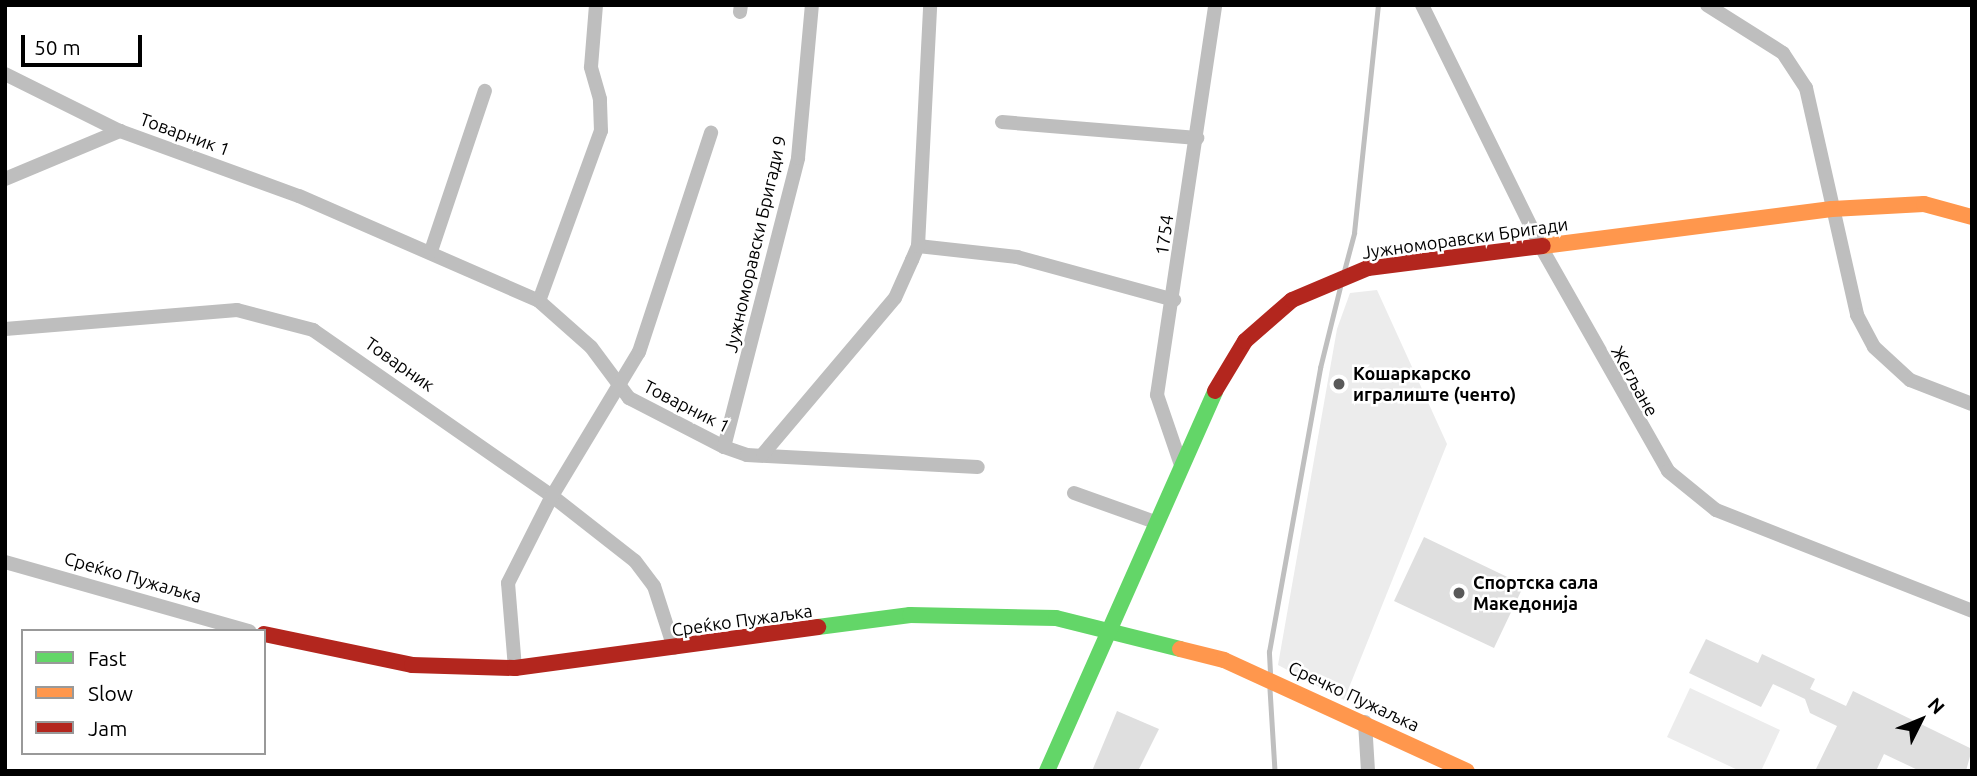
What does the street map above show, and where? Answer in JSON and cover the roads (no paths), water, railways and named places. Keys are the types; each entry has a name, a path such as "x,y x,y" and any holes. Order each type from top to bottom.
{"street":[{"path":"539,301 601,131 600,99 591,68 596,5"},
{"name":"Јужноморавски Бригади 9","path":"724,447 798,158 812,5"},
{"path":"763,454 895,298 918,246 930,5"},
{"name":"1754","path":"1181,465 1157,395 1174,300 1215,5"},
{"name":"Жегљане","path":"1422,5 1541,247 1654,455 1695,498 1972,611"},
{"path":"1707,5 1783,53 1806,89 1857,315 1874,348 1910,380 1972,404"},
{"name":"Товарник 1","path":"5,74 120,131 431,251 539,301 591,347 620,389 724,447 763,454 978,467"},
{"path":"431,251 485,91"},
{"path":"1002,122 1197,138"},
{"name":"Товарник 1","path":"5,179 120,131"},
{"path":"515,668 508,583 552,496 620,389 639,352 710,133"},
{"name":"Јужноморавски Бригади","path":"1046,771 1221,377 1245,341 1292,300 1368,268 1832,209 1924,204 1972,217"},
{"path":"918,246 1017,257 1174,300"},
{"name":"Товарник","path":"5,329 210,311 283,318 354,355 552,496 646,574 674,648"},
{"path":"1074,493 1155,522"},
{"name":"Среќко Пужаљка","path":"5,562 242,629"},
{"name":"Среќко Пужаљка","path":"266,635 412,665 515,668 910,615 991,613 1110,628 1224,660"},
{"name":"Сречко Пужаљка","path":"1224,660 1280,682 1466,771"},
{"path":"1365,722 1368,771"}],"waterway":[{"path":"1344,271 1354,233 1378,5"},
{"path":"1270,673 1269,652 1320,368 1340,287"},
{"path":"1270,689 1275,771"}],"place":[{"name":"Кошаркарско игралиште (ченто)","path":"1339,384"},
{"name":"Спортска сала Македонија","path":"1459,593"}]}
